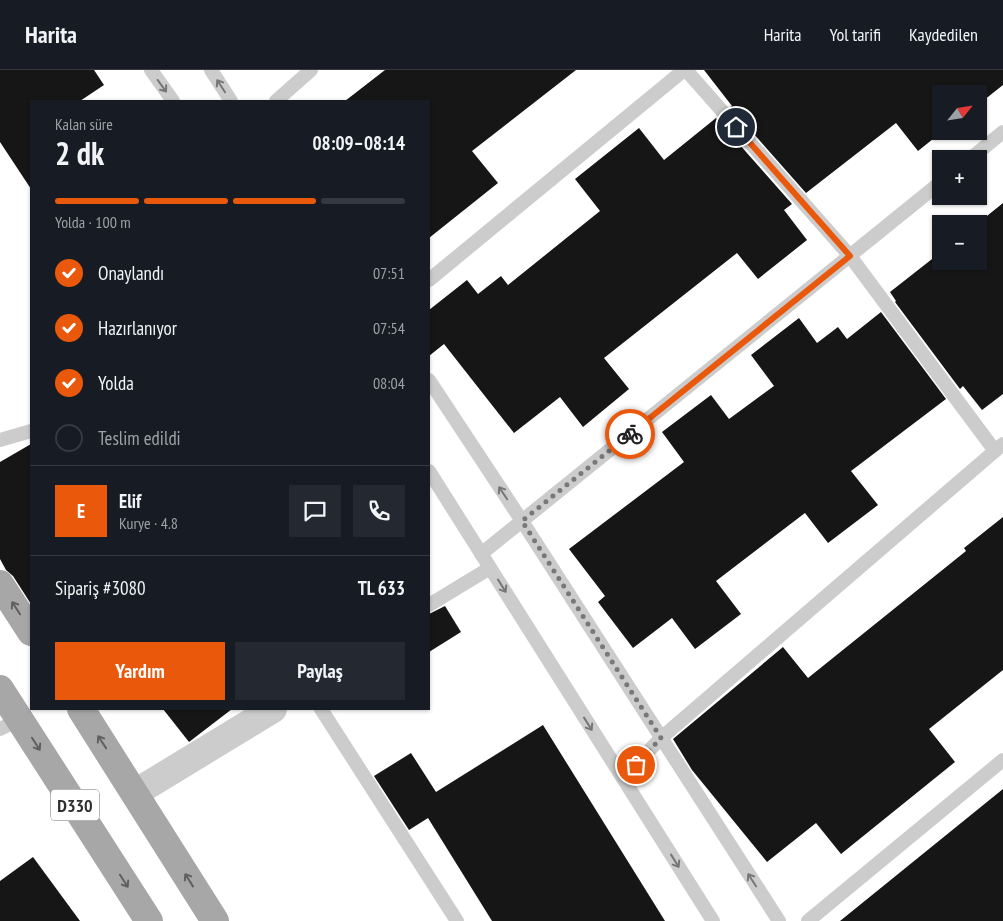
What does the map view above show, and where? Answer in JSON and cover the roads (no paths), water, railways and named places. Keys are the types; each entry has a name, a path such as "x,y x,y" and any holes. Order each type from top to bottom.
{"main road":[{"path":"0,584 30,630"},
{"name":"D330","path":"0,689 10,724 149,921"},
{"path":"81,710 135,793 214,921"}],"street":[{"path":"135,793 270,710"}],"lane":[{"path":"151,70 173,100"},
{"path":"211,70 230,100"},
{"path":"277,100 311,70"},
{"path":"430,279 685,70 850,256 999,448 661,738 623,778"},
{"path":"981,150 1003,132"},
{"path":"481,554 932,189"},
{"path":"430,382 779,921"},
{"path":"0,440 30,431"},
{"path":"430,473 713,921"},
{"path":"430,603 490,568"},
{"path":"322,710 457,921"},
{"path":"808,921 1003,760"}]}
